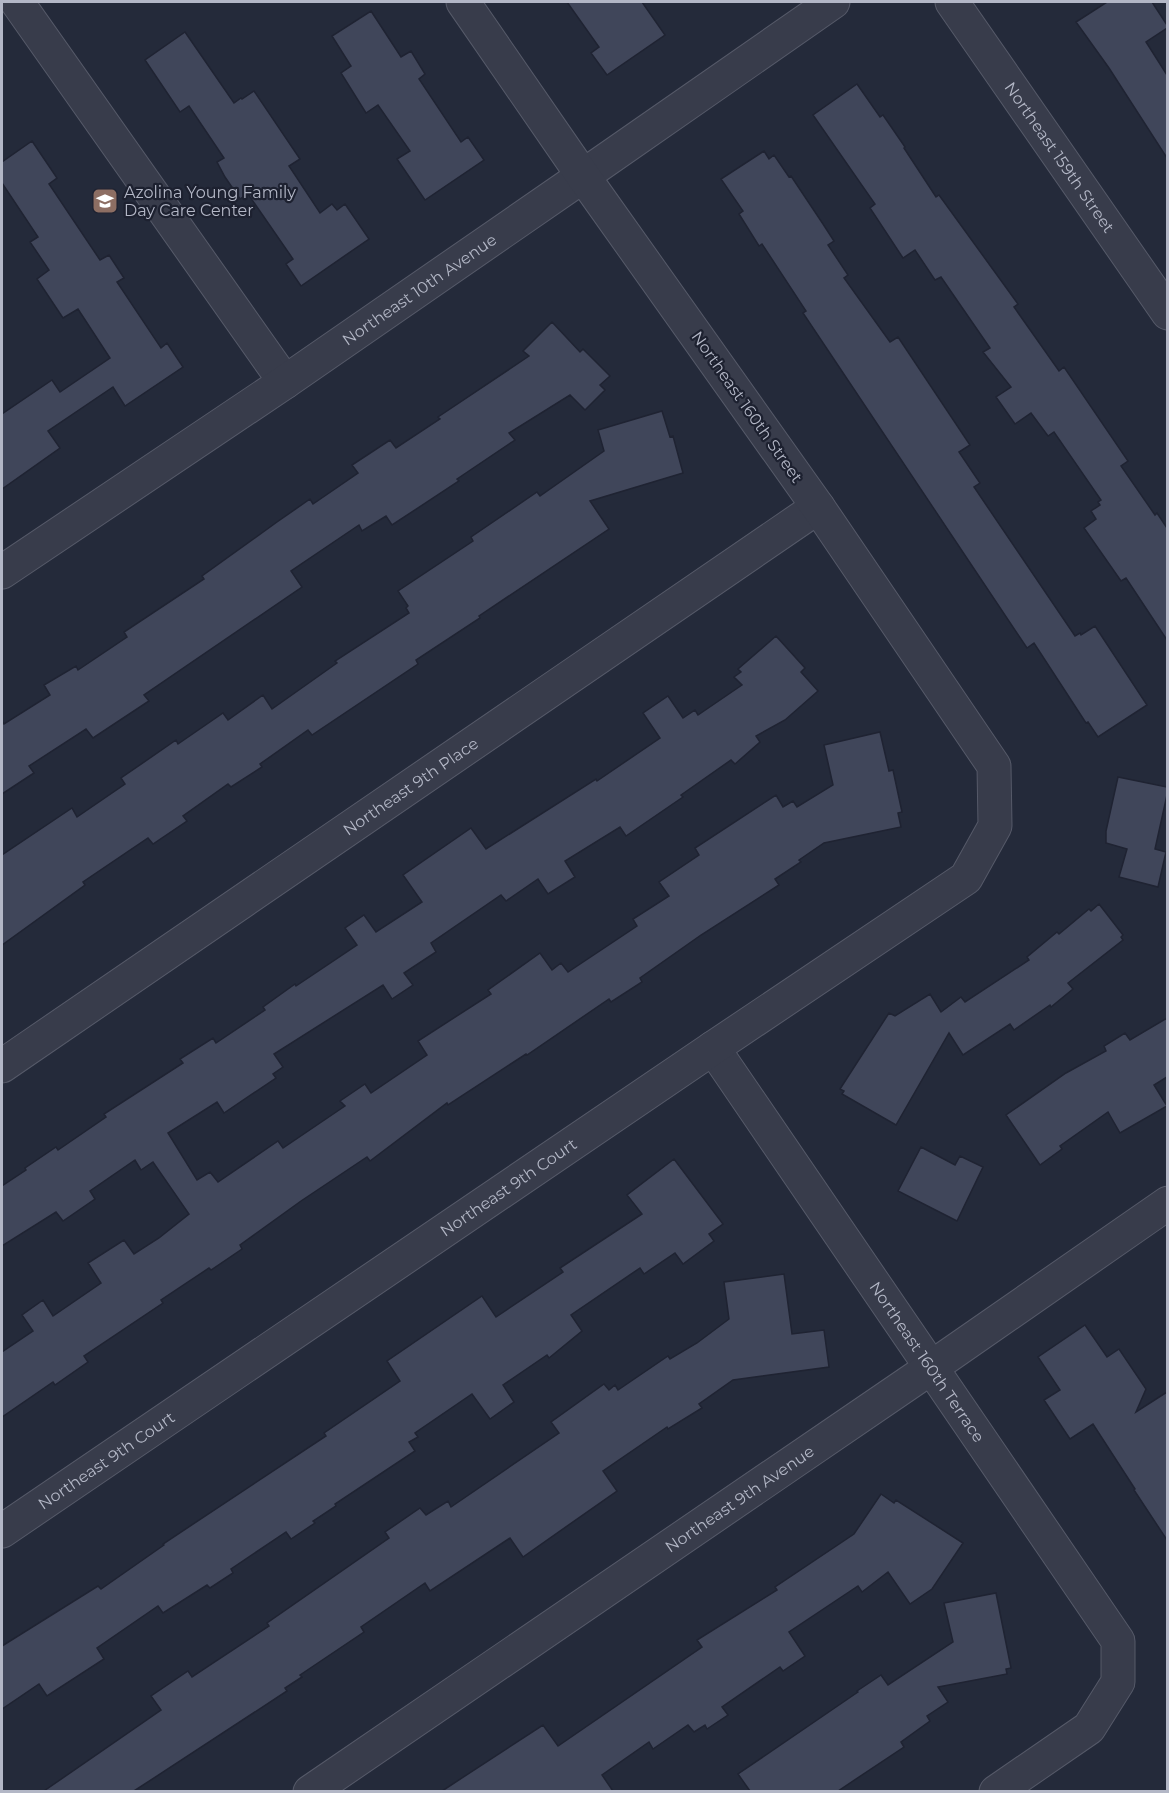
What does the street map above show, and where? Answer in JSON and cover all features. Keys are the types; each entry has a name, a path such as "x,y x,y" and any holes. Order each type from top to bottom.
{"street":[{"path":"17,2 285,382"},
{"name":"Northeast 160th Street","path":"464,2 583,177 818,507 994,766 995,826"},
{"name":"Northeast 10th Avenue","path":"2,572 285,382 833,2"},
{"name":"Northeast 159th Street","path":"952,2 1167,313"},
{"name":"Northeast 9th Place","path":"2,1066 818,507"},
{"name":"Northeast 9th Court","path":"2,1531 966,878 995,826"},
{"name":"Northeast 160th Terrace","path":"713,1048 1118,1641 1119,1682 1089,1728 996,1791"},
{"name":"Northeast 9th Avenue","path":"310,1791 932,1367 1167,1203"}],"building":[{"path":"567,2 642,2 665,35 607,75 591,53 599,47"},
{"path":"1107,2 1152,2 1167,25 1167,28 1146,42 1167,75 1167,158 1109,68 1076,22"},
{"path":"371,11 401,57 411,51 425,74 419,79 461,142 468,137 484,160 425,200 397,159 410,151 378,105 366,113 341,73 351,66 332,36"},
{"path":"185,32 234,103 254,91 300,159 289,166 320,213 332,204 337,210 345,204 369,239 301,286 286,264 293,259 248,194 240,199 225,177 217,162 224,158 189,106 180,112 145,60"},
{"path":"857,84 880,117 883,115 936,197 939,195 1018,304 1014,307 1059,371 1064,367 1128,461 1121,466 1155,515 1157,513 1167,528 1167,640 1126,578 1121,581 1084,528 1096,519 1091,511 1100,505 1098,502 1101,500 1054,432 1048,436 1031,413 1015,424 996,397 1011,387 983,352 990,348 941,277 935,280 915,250 903,258 870,208 875,204 813,115"},
{"path":"32,141 57,178 49,184 100,260 109,255 124,278 117,282 161,348 167,343 183,367 125,406 113,387 48,431 60,448 2,489 2,414 52,380 60,392 110,358 78,309 63,318 37,279 49,270 30,242 38,237 2,183 2,162"},
{"path":"764,151 769,159 774,155 789,177 791,176 834,241 828,245 848,275 844,278 890,342 898,337 970,445 959,452 980,483 974,487 1075,636 1095,626 1147,705 1098,737 1088,722 1086,723 1034,643 1027,648 803,313 806,311 762,244 759,246 739,214 743,211 721,179"},
{"path":"552,322 580,352 583,349 610,376 600,385 605,390 585,410 570,395 509,433 515,440 457,479 459,481 392,525 386,516 362,531 359,525 291,571 302,587 144,695 149,701 93,738 86,729 29,766 34,773 2,794 2,721 4,724 50,695 44,685 76,666 78,670 127,637 124,632 204,579 202,576 310,499 313,504 358,473 352,465 390,440 396,448 529,356 523,351"},
{"path":"662,411 670,437 673,436 683,473 590,501 609,529 479,616 480,618 416,660 418,664 312,735 308,730 260,764 262,767 231,787 228,784 183,816 187,821 153,844 148,838 83,882 85,885 2,945 2,855 72,808 77,817 125,784 121,778 176,740 178,744 223,713 228,720 263,695 272,709 337,663 335,661 409,613 406,608 408,606 398,591 473,541 471,537 537,492 540,496 604,451 598,430"},
{"path":"776,636 805,668 801,672 818,691 785,720 756,736 760,742 735,764 731,760 681,795 683,797 626,836 620,827 565,861 575,877 548,894 538,879 506,901 501,895 431,943 436,952 404,973 413,985 392,999 383,985 274,1054 283,1067 273,1074 276,1078 224,1113 217,1102 168,1133 197,1180 210,1172 218,1182 278,1141 283,1148 345,1106 340,1101 365,1084 371,1093 427,1055 418,1041 491,994 488,990 540,953 552,970 561,963 568,972 637,926 633,919 669,896 659,882 699,855 695,848 776,795 783,807 793,801 797,807 833,785 824,745 880,732 889,771 893,770 902,812 898,813 901,827 824,843 775,879 779,885 701,935 640,978 642,982 611,1002 609,999 527,1055 448,1105 447,1103 370,1161 367,1157 301,1201 240,1245 242,1249 161,1300 163,1303 84,1356 88,1362 55,1385 53,1382 2,1417 2,1352 33,1331 22,1315 43,1300 53,1316 101,1283 88,1263 124,1240 134,1254 189,1214 153,1162 141,1170 135,1160 90,1191 95,1199 63,1221 56,1212 2,1246 2,1186 56,1147 58,1150 106,1117 104,1114 183,1063 180,1059 213,1038 216,1043 265,1010 263,1007 295,984 296,986 357,945 345,928 364,915 376,932 422,902 403,875 471,828 486,849 596,779 597,781 660,738 643,713 668,696 683,718 695,710 698,715 742,685 734,677 741,672 738,669"},
{"path":"1118,777 1167,787 1155,849 1166,852 1158,887 1119,877 1127,849 1106,843 1106,831"},
{"path":"1099,904 1123,935 1121,937 1123,940 1068,983 1073,989 1051,1007 1050,1005 1014,1030 1010,1024 963,1055 949,1033 896,1125 842,1094 844,1091 840,1089 889,1013 895,1016 930,994 941,1012 961,997 965,1002 1029,960 1027,957 1057,932 1059,934 1089,909 1091,911"},
{"path":"1167,1018 1167,1077 1154,1085 1167,1106 1120,1133 1108,1112 1060,1146 1062,1149 1040,1165 1006,1115 1066,1073 1106,1051 1104,1046 1125,1033 1130,1040"},
{"path":"921,1147 955,1165 960,1156 983,1167 957,1221 898,1191"},
{"path":"674,1159 723,1224 709,1234 714,1241 683,1264 675,1253 644,1274 640,1268 571,1315 582,1331 549,1358 547,1355 503,1385 514,1402 490,1419 472,1394 415,1433 418,1437 409,1442 415,1451 335,1504 336,1506 313,1521 315,1523 291,1539 286,1532 231,1569 233,1573 210,1588 207,1585 163,1613 158,1606 97,1648 104,1659 47,1696 39,1684 2,1709 2,1646 98,1586 101,1589 163,1544 326,1436 324,1433 400,1381 387,1361 482,1296 496,1317 563,1272 560,1268 642,1214 627,1195"},
{"path":"784,1274 792,1334 824,1330 829,1367 733,1380 699,1404 702,1408 668,1429 667,1427 603,1471 617,1491 523,1557 510,1538 430,1591 425,1583 361,1627 364,1632 300,1675 302,1677 285,1688 287,1691 134,1791 44,1791 161,1710 151,1696 188,1671 192,1677 269,1626 267,1623 389,1538 385,1532 420,1508 426,1515 448,1501 451,1507 559,1433 551,1422 604,1384 609,1390 615,1385 618,1390 668,1356 670,1359 697,1343 729,1319 724,1282"},
{"path":"1085,1325 1107,1357 1119,1349 1146,1389 1136,1412 1167,1392 1167,1540 1093,1424 1070,1439 1044,1400 1060,1390 1038,1357"},
{"path":"881,1494 894,1503 896,1500 963,1543 932,1589 910,1604 888,1572 862,1592 858,1586 789,1632 805,1656 783,1671 780,1667 722,1707 728,1715 707,1729 705,1725 694,1732 688,1725 653,1749 649,1742 602,1775 613,1791 442,1791 543,1725 558,1746 702,1647 697,1640 777,1590 775,1587 854,1534"},
{"path":"996,1593 1011,1668 1006,1669 1007,1674 938,1687 948,1702 927,1716 930,1721 901,1742 904,1747 838,1791 750,1791 738,1774 881,1675 888,1685 953,1642 944,1603"}],"place":[{"name":"Azolina Young Family Day Care Center","path":"105,201"}]}
